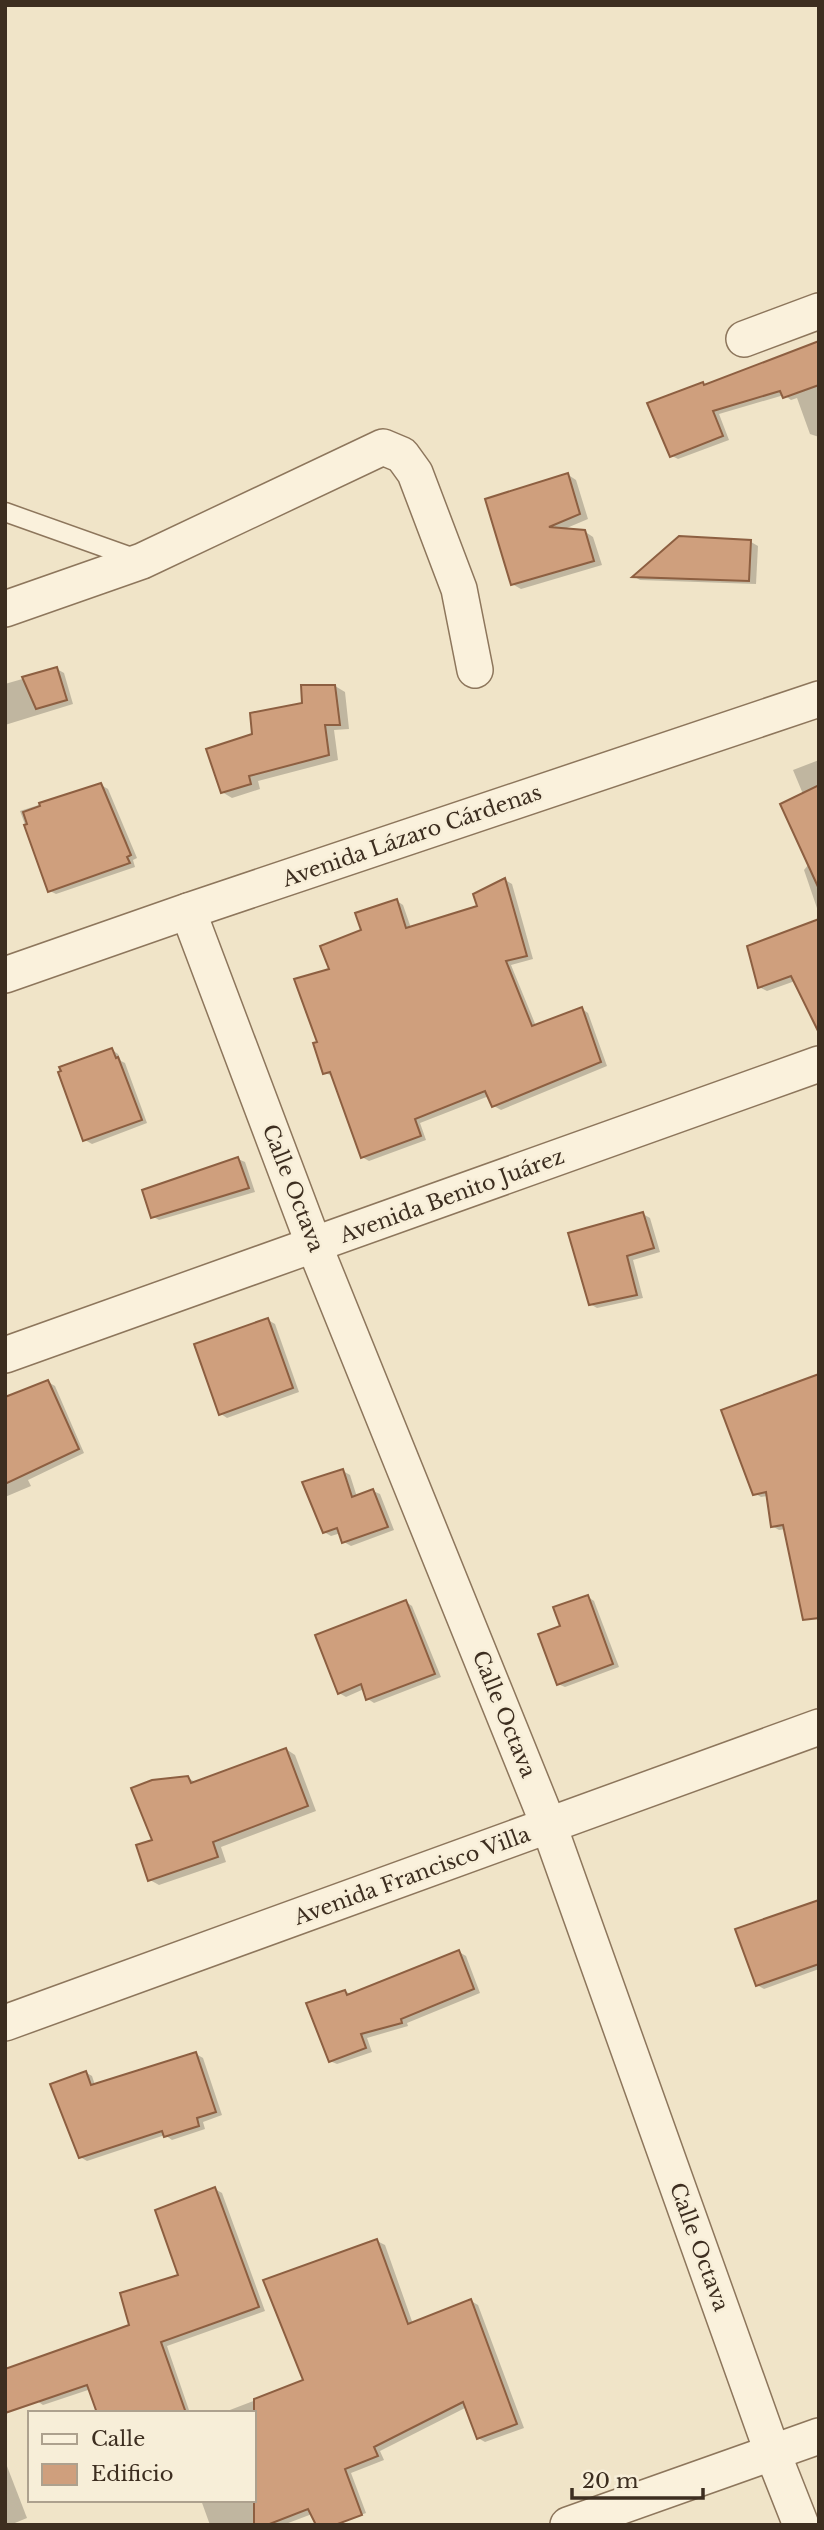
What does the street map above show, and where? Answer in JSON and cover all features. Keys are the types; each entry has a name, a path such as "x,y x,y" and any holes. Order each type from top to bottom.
{"street":[{"path":"744,339 819,312"},
{"path":"5,609 142,561 383,447 402,455 415,473 459,589 475,670"},
{"name":"Avenida Lázaro Cárdenas","path":"5,975 819,698"},
{"name":"Calle Octava","path":"188,911 314,1245 549,1826 772,2454 801,2525"},
{"name":"Avenida Benito Juárez","path":"5,1355 819,1064"},
{"name":"Avenida Francisco Villa","path":"5,2023 819,1727"},
{"path":"568,2525 819,2436"}],"lane":[{"path":"5,512 142,561"}],"building":[{"path":"819,341 819,385 783,398 780,391 713,411 723,436 670,457 647,403 703,382 704,385"},
{"path":"568,473 580,514 549,527 585,530 594,561 511,585 485,499"},
{"path":"679,536 751,540 749,581 632,577"},
{"path":"57,667 67,700 36,709 22,677"},
{"path":"301,685 335,685 340,725 325,725 329,755 249,776 251,784 221,793 206,749 252,734 250,713 302,703"},
{"path":"101,783 131,855 127,857 130,863 48,892 24,825 27,824 23,812 40,806 39,803"},
{"path":"819,785 819,889 780,804"},
{"path":"505,878 527,956 506,961 532,1026 582,1007 601,1062 492,1107 485,1091 415,1119 421,1136 361,1158 330,1072 323,1074 313,1043 317,1042 294,979 329,969 320,946 361,930 355,913 397,899 406,928 477,906 473,894"},
{"path":"819,919 819,1033 791,976 758,988 747,946"},
{"path":"112,1048 142,1120 83,1141 58,1072 61,1071 59,1067"},
{"path":"238,1157 249,1188 151,1218 142,1190"},
{"path":"643,1212 654,1248 627,1256 637,1295 589,1305 568,1233"},
{"path":"268,1318 293,1388 219,1415 194,1344"},
{"path":"819,1374 819,1618 803,1620 783,1525 771,1527 766,1492 753,1495 721,1410"},
{"path":"48,1380 79,1449 5,1484 5,1397"},
{"path":"343,1469 352,1497 373,1489 388,1527 342,1543 337,1528 323,1533 302,1482"},
{"path":"588,1595 613,1664 557,1685 538,1634 560,1626 553,1607"},
{"path":"406,1600 435,1674 366,1700 361,1684 338,1694 315,1635"},
{"path":"286,1748 308,1806 213,1842 218,1857 148,1881 136,1845 152,1840 131,1788 152,1780 188,1776 191,1783"},
{"path":"819,1900 819,1964 756,1986 735,1929"},
{"path":"459,1950 474,1989 401,2019 402,2023 361,2034 366,2048 329,2062 306,2003 345,1990 347,1995"},
{"path":"196,2052 216,2112 197,2118 199,2126 164,2137 162,2131 79,2158 50,2084 86,2071 91,2085"},
{"path":"215,2187 259,2307 161,2342 185,2411 96,2411 87,2385 5,2413 5,2369 129,2325 120,2293 178,2275 155,2210"},
{"path":"377,2239 408,2324 471,2299 517,2424 477,2439 463,2402 374,2447 378,2456 345,2469 362,2515 335,2525 316,2525 308,2509 267,2525 254,2525 254,2399 303,2380 263,2280"}]}
